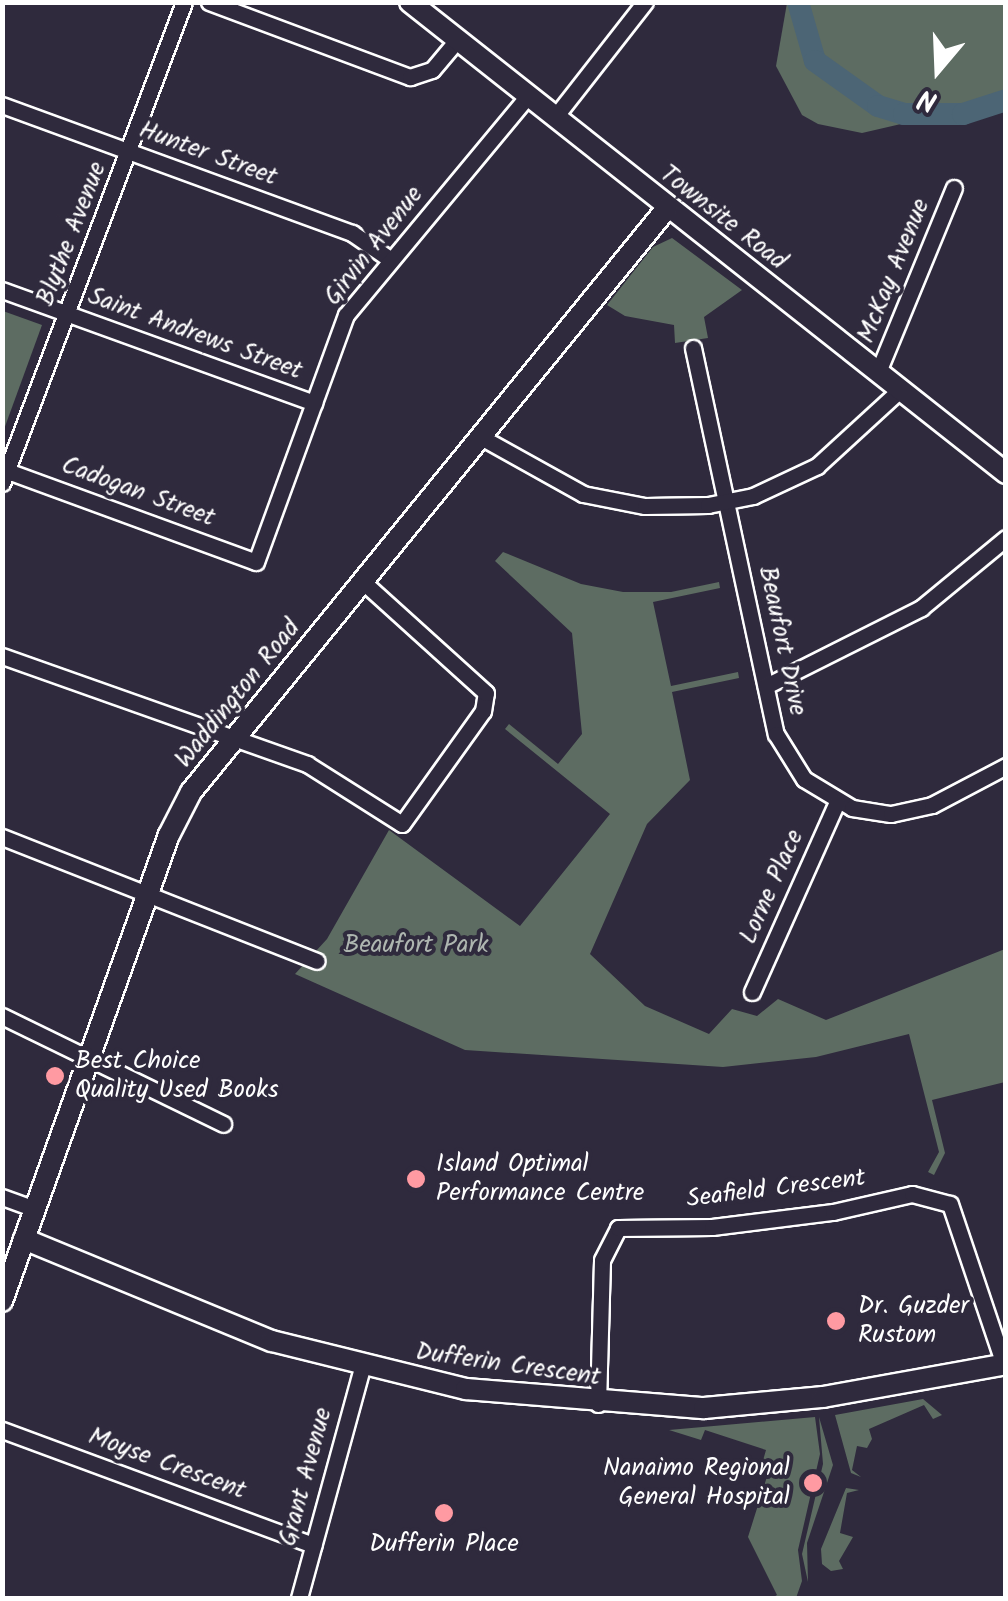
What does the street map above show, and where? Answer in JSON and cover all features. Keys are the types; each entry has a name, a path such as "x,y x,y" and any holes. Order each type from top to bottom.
{"street":[{"name":"Blythe Avenue","path":"4,474 131,152 184,2"},
{"path":"209,2 410,76 432,70 457,40"},
{"name":"Townsite Road","path":"410,2 1006,473"},
{"path":"555,117 644,2"},
{"name":"Girvin Avenue","path":"256,562 346,315 528,96"},
{"name":"Hunter Street","path":"2,105 352,234 392,260"},
{"name":"McKay Avenue","path":"878,372 954,188"},
{"name":"Waddington Road","path":"2,1301 148,890 191,792 231,737 668,207"},
{"name":"Saint Andrews Street","path":"2,290 314,403"},
{"name":"Beaufort Drive","path":"693,348 766,686 790,760 837,802"},
{"path":"479,436 583,494 644,506 727,502 792,480 828,459 900,390"},
{"name":"Cadogan Street","path":"4,474 256,562"},
{"path":"766,686 921,608 1006,538"},
{"path":"2,656 307,764 402,824 483,712 486,693 362,581"},
{"path":"837,802 873,812 912,811 1006,766"},
{"name":"Lorne Place","path":"752,992 837,802"},
{"path":"2,837 148,890 316,961"},
{"path":"2,1016 90,1054 223,1124"},
{"name":"Seafield Crescent","path":"598,1404 602,1260 618,1228 712,1227 833,1212 912,1194 950,1204 1005,1364"},
{"path":"2,1197 35,1209"},
{"name":"Dufferin Crescent","path":"24,1240 272,1342 362,1368 466,1389 598,1404 704,1408 823,1397 1005,1364"},
{"name":"Grant Avenue","path":"299,1598 362,1368"},
{"name":"Moyse Crescent","path":"2,1430 313,1545"}],"green space":[{"path":"787,3 1005,3 1005,100 862,133 818,124 802,115 776,66"},
{"path":"672,238 742,290 704,317 708,338 675,343 674,325 625,316 607,305 653,247"},
{"path":"2,311 42,325 3,432"},
{"name":"Beaufort Park","path":"503,552 581,584 623,592 671,592 719,582 720,588 653,602 671,686 738,672 739,678 672,692 690,780 647,824 590,954 645,1006 709,1034 732,1009 757,1016 778,999 826,1020 1005,949 1005,1082 932,1100 945,1153 934,1175 928,1172 939,1152 909,1034 816,1057 723,1067 465,1050 295,974 327,939 389,830 520,926 610,814 505,729 509,724 558,764 582,734 572,633 495,561"},
{"path":"923,1399 942,1415 933,1419 924,1405 869,1429 872,1439 867,1448 857,1446 852,1470 861,1477 851,1473 835,1415"},
{"path":"815,1417 820,1454 798,1550 802,1581 796,1598 772,1598 777,1595 748,1537 770,1467 762,1464 766,1450 705,1430 701,1440 669,1430"},
{"path":"819,1417 833,1465 807,1543 808,1582 802,1554 823,1464"},
{"path":"846,1488 859,1490 847,1493 840,1533 853,1537 839,1561 843,1569 831,1571 822,1564 821,1549"}],"waterway":[{"path":"798,2 815,61 878,106 904,114 963,114 1006,100"}],"place":[{"name":"Best Choice Quality Used Books","path":"55,1076"},
{"name":"Island Optimal Performance Centre","path":"416,1179"},
{"name":"Dr. Guzder Rustom","path":"836,1321"},
{"name":"Nanaimo Regional General Hospital","path":"813,1483"},
{"name":"Dufferin Place","path":"444,1513"}]}
